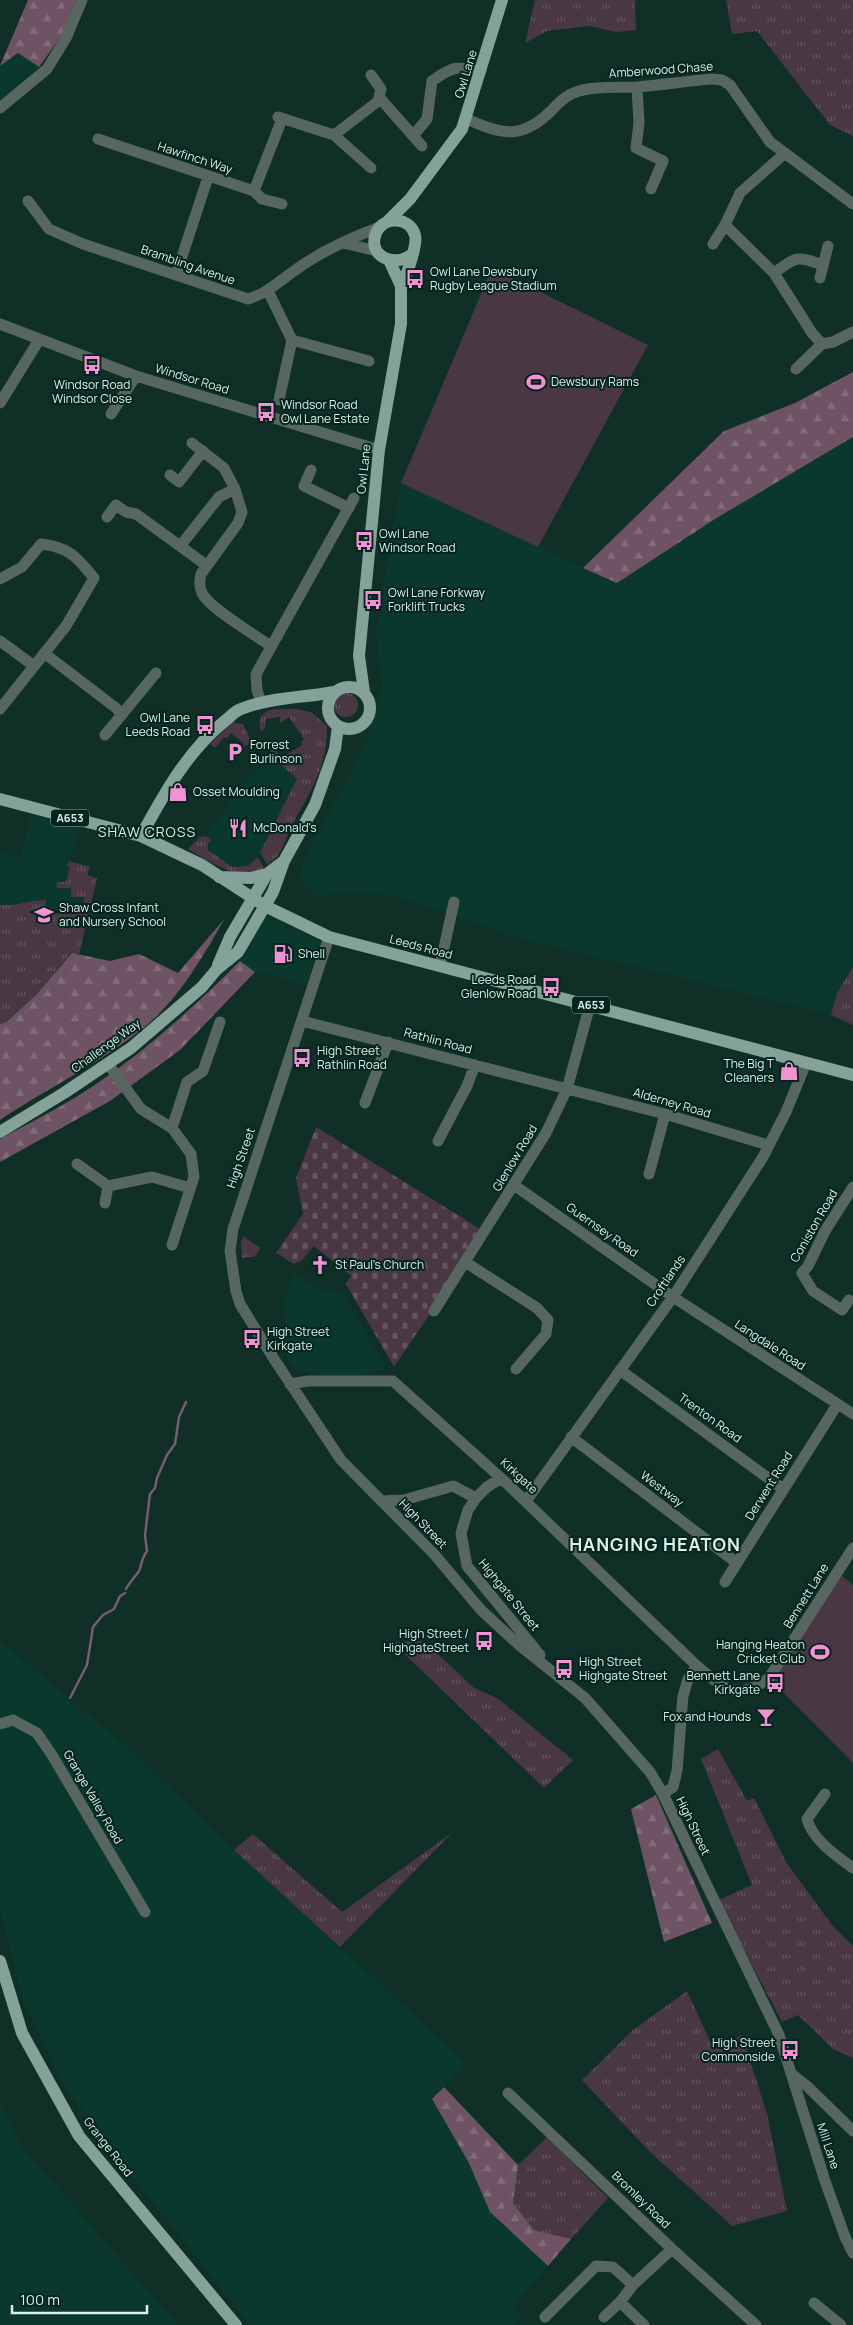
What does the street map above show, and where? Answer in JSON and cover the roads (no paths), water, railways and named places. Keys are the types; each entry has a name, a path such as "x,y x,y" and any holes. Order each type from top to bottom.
{"main road":[{"name":"Owl Lane","path":"383,224 410,199 462,129 467,119 502,0"},
{"name":"Owl Lane","path":"401,286 408,276 411,255 415,249 416,236 413,229 406,223 410,210 410,199"},
{"path":"377,251 375,235 383,224 396,220 406,223"},
{"name":"Owl Lane","path":"359,656 379,450 401,324 401,286 389,260 377,251"},
{"path":"389,260 399,262 411,255"},
{"path":"349,686 359,656"},
{"path":"359,656 364,692"},
{"path":"141,836 174,778 213,730 238,709 262,702 334,692 349,686 364,692 368,697 370,712 366,721 352,729 335,749"},
{"path":"328,713 328,705 334,692"},
{"path":"306,697 328,713 338,726 352,729"},
{"path":"219,877 251,878 267,874 284,861 315,805 335,749 338,726"},
{"name":"Leeds Road","path":"0,799 141,836 180,853 254,900 329,937 853,1075"},
{"path":"117,830 134,826 153,814"},
{"name":"Challenge Way","path":"0,1132 132,1048 195,993 217,968 238,952 273,892 284,861"},
{"name":"Challenge Way","path":"217,968 230,937 254,900 267,874"},
{"name":"Grange Road","path":"0,1961 22,2032 79,2136 236,2325"}],"street":[{"path":"0,108 47,69 66,38 82,0"},
{"path":"413,136 427,119 432,81 450,68 457,66 481,70"},
{"path":"372,75 381,89 379,96 381,99 422,146"},
{"name":"Amberwood Chase","path":"467,119 493,131 518,132 530,128 542,120 562,99 572,93 585,89 637,87 712,79 722,80 730,85 770,142 853,204"},
{"path":"637,87 639,123 636,148 663,162 650,189"},
{"path":"334,135 381,99"},
{"path":"254,191 280,118 334,135 371,168"},
{"name":"Hawfinch Way","path":"98,140 254,191 262,199 282,204"},
{"path":"713,244 725,225 740,193 784,154"},
{"path":"176,276 208,177"},
{"name":"Brambling Avenue","path":"28,201 48,229 83,244 248,299 268,291 293,271 327,250 383,224"},
{"path":"725,225 774,273 812,333 822,344"},
{"path":"344,243 377,251"},
{"path":"820,278 828,246"},
{"path":"774,273 794,259 807,259 822,265"},
{"path":"268,291 292,340 279,400"},
{"name":"Windsor Road","path":"0,324 136,376 379,450"},
{"path":"796,369 822,344 833,342 853,332"},
{"path":"0,404 39,340"},
{"path":"292,340 369,361"},
{"path":"110,414 136,376"},
{"path":"192,444 224,468 235,489 242,512 238,523 206,565 199,583 204,598 271,646"},
{"path":"170,475 179,482 203,452"},
{"name":"Owl Lane","path":"262,702 257,690 256,674 352,503 304,486 311,470"},
{"path":"181,545 220,497 235,489"},
{"path":"106,518 116,504 126,512 136,514 206,565"},
{"path":"0,579 22,567 41,544 57,546 76,556 94,578 66,626 0,709"},
{"path":"0,641 34,666"},
{"path":"44,654 116,708 122,715"},
{"path":"105,735 156,673"},
{"path":"440,966 454,902"},
{"name":"High Street","path":"329,937 233,1229 230,1251 236,1291 240,1304 290,1384 341,1460 434,1554 481,1610 519,1646 585,1698 610,1724 650,1772 663,1794 779,2034 793,2075"},
{"name":"Glenlow Road","path":"434,1311 546,1133 567,1089 590,1005"},
{"name":"Rathlin Road","path":"302,1020 567,1089"},
{"path":"172,1128 187,1082 202,1071 220,1022"},
{"path":"365,1103 388,1042"},
{"name":"Croftlands","path":"526,1501 673,1297 768,1145 786,1112 806,1063"},
{"path":"108,1064 141,1109 172,1128 192,1154 195,1171 172,1245"},
{"path":"438,1141 467,1086 475,1065"},
{"name":"Alderney Road","path":"567,1089 665,1114 768,1145"},
{"path":"649,1174 665,1114"},
{"path":"76,1164 108,1186 152,1177 190,1188"},
{"name":"Guernsey Road","path":"514,1185 673,1297"},
{"path":"105,1203 108,1186"},
{"name":"Coniston Road","path":"849,1300 842,1310 813,1291 802,1273 808,1266 824,1231 853,1187"},
{"path":"465,1262 537,1308 548,1320 546,1334 516,1369"},
{"name":"Langdale Road","path":"673,1297 853,1414"},
{"name":"Trenton Road","path":"620,1370 783,1489"},
{"name":"Kirkgate","path":"290,1384 393,1380 526,1501 697,1666 715,1681 737,1692"},
{"name":"Derwent Road","path":"725,1582 837,1405"},
{"name":"Westway","path":"571,1437 737,1563"},
{"name":"Highgate Street","path":"501,1478 476,1498 468,1510 461,1533 467,1566 521,1634 558,1675"},
{"path":"381,1500 404,1500 453,1486 476,1498"},
{"name":"Bennett Lane","path":"737,1692 754,1689 770,1678 853,1548"},
{"path":"663,1794 672,1787 677,1771 683,1696 688,1678 697,1666"},
{"name":"Grange Valley Road","path":"0,1724 13,1720 37,1733 145,1912"},
{"path":"825,1794 807,1819 810,1829 853,1868"},
{"path":"793,2075 807,2086 853,2131"},
{"name":"Mill Lane","path":"793,2075 794,2085 824,2178 845,2237 853,2253"},
{"name":"Bromley Road","path":"508,2094 672,2249 756,2325"},
{"path":"604,2317 620,2302 633,2285 672,2249"},
{"path":"542,2316 596,2266 613,2267 633,2285"},
{"path":"620,2302 644,2325"},
{"path":"814,2302 841,2325"}],"waterway":[{"path":"126,1589 139,1571 147,1551 145,1535 150,1494 155,1488 157,1478 167,1455 175,1444 179,1417 186,1402"},
{"path":"70,1698 87,1665 93,1627 103,1615 114,1609 120,1596 125,1593"}],"place":[{"name":"Owl Lane Dewsbury Rugby League Stadium","path":"415,279"},
{"name":"Windsor Road Windsor Close","path":"92,365"},
{"name":"Dewsbury Rams","path":"536,382"},
{"name":"Windsor Road Owl Lane Estate","path":"266,412"},
{"name":"Owl Lane Windsor Road","path":"364,541"},
{"name":"Owl Lane Forkway Forklift Trucks","path":"373,600"},
{"name":"Owl Lane Leeds Road","path":"205,725"},
{"name":"Forrest Burlinson","path":"235,752"},
{"name":"Osset Moulding","path":"178,792"},
{"name":"McDonald's","path":"238,828"},
{"name":"Shaw Cross Infant and Nursery School","path":"44,915"},
{"name":"Shell","path":"283,954"},
{"name":"Leeds Road Glenlow Road","path":"551,987"},
{"name":"High Street Rathlin Road","path":"302,1058"},
{"name":"The Big T Cleaners","path":"789,1071"},
{"name":"St Paul's Church","path":"320,1265"},
{"name":"High Street Kirkgate","path":"252,1339"},
{"name":"High Street / HighgateStreet","path":"484,1641"},
{"name":"Hanging Heaton Cricket Club","path":"820,1652"},
{"name":"High Street Highgate Street","path":"564,1669"},
{"name":"Bennett Lane Kirkgate","path":"775,1683"},
{"name":"Fox and Hounds","path":"766,1717"},
{"name":"High Street Commonside","path":"790,2050"}],"district":[{"name":"SHAW CROSS","path":"147,832"},
{"name":"HANGING HEATON","path":"655,1545"}]}
